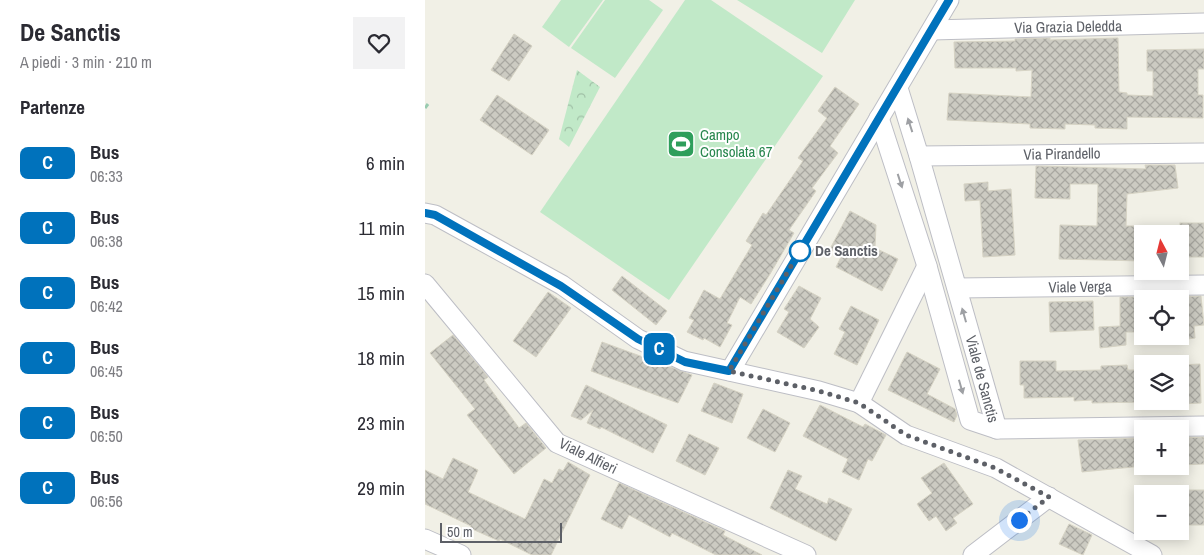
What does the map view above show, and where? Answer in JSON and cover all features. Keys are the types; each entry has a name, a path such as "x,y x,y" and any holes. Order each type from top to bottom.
{"street":[{"path":"729,371 949,0"},
{"name":"Via Grazia Deledda","path":"932,30 1204,23"},
{"name":"Viale de Sanctis","path":"898,88 997,429"},
{"name":"Viale de Sanctis","path":"879,118 927,266 970,420 997,429"},
{"name":"Via Pirandello","path":"919,156 1204,153"},
{"path":"425,213 435,215 561,286 638,339 685,362 819,391 859,403 906,435 995,468 1152,555"},
{"path":"859,403 927,266"},
{"name":"Viale Alfieri","path":"425,284 557,443 806,555"},
{"name":"Viale Verga","path":"957,288 1204,285"},
{"path":"997,429 1204,426"},
{"path":"973,555 1049,497"},
{"path":"425,539 461,555"}],"path":[{"path":"425,108 428,104"}],"green space":[{"path":"561,0 603,0 569,47 542,27"},
{"path":"605,0 649,0 663,10 615,78 571,48"},
{"name":"Campo Consolata 67","path":"685,0 711,0 823,76 669,300 540,212"},
{"path":"737,0 855,0 822,53"},
{"path":"577,70 600,87 569,147 559,139"}],"building":[{"path":"514,34 532,46 509,81 491,70"},
{"path":"1050,38 1050,40 1118,38 1119,92 1127,93 1127,95 1153,96 1153,71 1147,71 1147,50 1204,49 1204,69 1198,69 1198,95 1203,95 1203,118 1127,117 1127,129 1095,128 1095,125 1065,124 1065,129 1030,128 1030,124 947,120 949,93 1031,97 1032,70 1016,71 1016,68 955,68 954,42 1015,41 1015,39"},
{"path":"835,87 859,104 830,146 838,153 812,188 816,191 789,230 794,233 770,274 751,304 740,297 727,323 732,325 720,347 704,338 703,340 687,332 694,320 689,318 704,290 720,299 752,245 746,241 763,213 766,215 803,161 798,158 827,118 818,111"},
{"path":"497,95 549,130 532,155 480,120"},
{"path":"1145,165 1175,165 1178,188 1127,194 1126,226 1134,226 1134,261 1059,259 1060,225 1097,226 1098,184 1070,184 1070,199 1035,198 1036,166 1146,169"},
{"path":"988,182 988,191 1011,189 1015,255 983,257 980,200 965,201 964,184"},
{"path":"850,211 876,225 875,248 898,259 882,291 836,267 842,255 830,249"},
{"path":"1180,223 1204,223 1204,257 1189,257 1189,225 1180,225"},
{"path":"622,276 667,311 656,325 612,290"},
{"path":"799,286 821,298 810,319 819,327 804,348 777,332 789,312 784,309"},
{"path":"548,292 571,308 536,357 513,341"},
{"path":"1201,296 1204,325 1194,326 1195,338 1189,339 1189,297"},
{"path":"1120,297 1134,297 1134,332 1126,332 1126,345 1100,348 1099,327 1120,326"},
{"path":"1093,301 1094,330 1050,332 1049,302"},
{"path":"851,306 879,320 857,365 834,354 845,332 839,329"},
{"path":"453,335 488,377 484,380 519,428 526,423 546,448 514,474 467,415 475,409 430,353"},
{"path":"602,342 692,375 678,403 591,371"},
{"path":"907,352 940,369 927,394 955,409 957,415 954,422 888,390"},
{"path":"1020,361 1056,361 1056,371 1101,370 1101,366 1127,365 1128,370 1134,370 1134,402 1092,403 1092,400 1074,401 1074,397 1024,398 1024,385 1020,385"},
{"path":"1200,364 1201,403 1189,404 1189,365"},
{"path":"714,383 743,394 732,423 701,411"},
{"path":"586,385 667,425 653,453 601,427 600,429 587,423 593,410 581,420 571,416"},
{"path":"820,405 863,427 865,424 886,435 872,461 868,459 859,480 842,472 848,459 803,436"},
{"path":"763,409 790,423 775,452 747,438"},
{"path":"689,434 719,448 705,475 676,461"},
{"path":"1204,437 1204,464 1189,465 1189,438"},
{"path":"1134,438 1134,467 1082,472 1078,440"},
{"path":"453,458 478,470 468,492 525,519 544,479 552,483 559,469 563,471 568,462 590,475 551,555 532,555 500,539 499,541 470,528 471,526 425,504 425,470 443,479"},
{"path":"944,463 973,504 953,518 957,523 946,531 936,516 929,521 917,504 932,493 921,478"},
{"path":"788,470 802,476 795,489 827,504 829,498 852,509 836,541 770,508"},
{"path":"619,483 725,531 723,535 762,555 716,555 672,533 670,537 629,515 622,529 601,519"},
{"path":"1189,490 1204,490 1204,525 1189,525"},
{"path":"1069,524 1092,535 1083,555 1059,544"}],"bus line":[{"name":"C","path":"425,213 435,215 561,286 638,339 685,362 729,371 949,0"}],"place":[{"name":"Campo Consolata 67","path":"681,144"},
{"name":"De Sanctis","path":"800,251"}],"route":[{"path":"800,251 729,371 819,391 859,403 906,435 995,468 1049,497 1019,520"}]}
